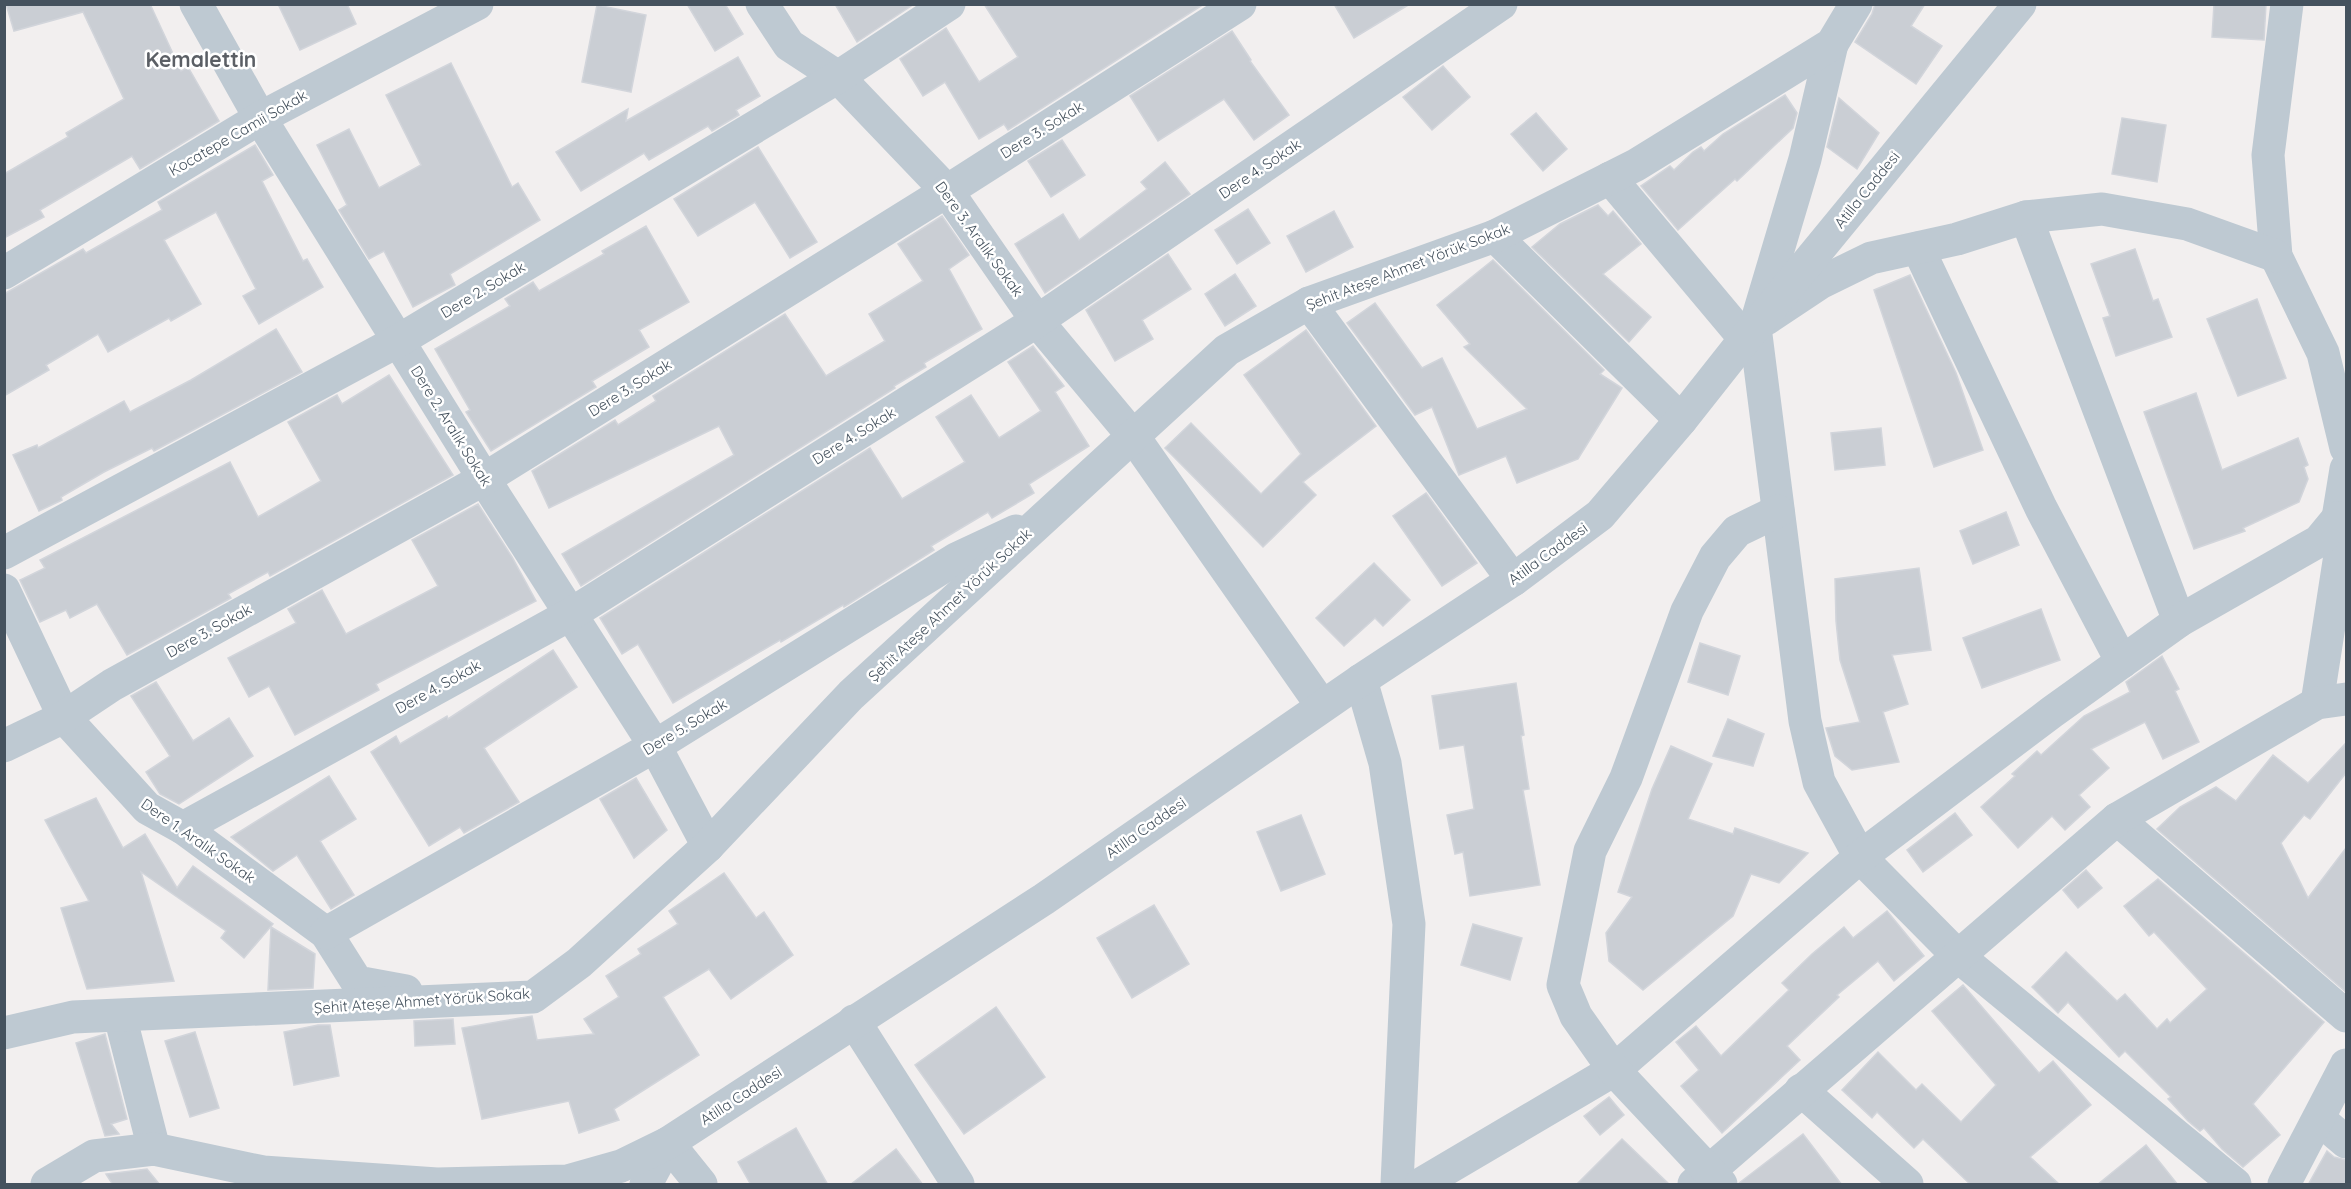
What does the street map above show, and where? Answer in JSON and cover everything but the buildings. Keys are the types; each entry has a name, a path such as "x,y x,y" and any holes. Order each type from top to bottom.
{"street":[{"name":"Dere 2. Aralık Sokak","path":"196,4 260,118 484,479 655,746 708,846"},
{"name":"Kocatepe Camii Sokak","path":"4,273 260,118 477,4"},
{"name":"Dere 3. Aralık Sokak","path":"762,4 789,45 838,77 947,191 1037,321 1133,436 1322,706"},
{"name":"Dere 2. Sokak","path":"4,553 398,341 838,77 949,4"},
{"name":"Dere 3. Sokak","path":"4,746 64,717 112,685 484,479 947,191 1240,4"},
{"name":"Dere 4. Sokak","path":"183,828 571,614 1037,321 1501,4"},
{"name":"Şehit Ateşe Ahmet Yörük Sokak","path":"4,1033 73,1017 464,1002 533,997 579,963 708,846 851,695 1227,350 1309,303 1495,236 1636,165 1832,44 1856,4"},
{"name":"Atilla Caddesi","path":"46,1185 94,1156 154,1149 266,1178 437,1184 568,1180 621,1166 668,1143 1044,899 1322,706 1513,580 1600,515 1681,420 2020,4"},
{"path":"2287,4 2268,155 2276,256 2323,354 2346,448"},
{"path":"1832,44 1805,159 1750,333 1778,511 1805,722 1819,782 1860,857 1959,957 2235,1185"},
{"path":"1610,178 1750,333"},
{"path":"1750,333 1820,283 1870,258 1957,239 2026,217 2102,209 2187,224 2276,256"},
{"path":"2026,217 2179,621"},
{"path":"1495,236 1681,420"},
{"path":"1918,248 2041,508 2122,662"},
{"path":"1309,303 1513,580"},
{"path":"1778,511 1737,531 1714,556 1687,611 1626,778 1590,851 1563,985 1576,1016 1614,1070 1708,1180 1802,1090 2117,819 2332,701 2340,555 2338,518 2346,469"},
{"path":"1421,1185 1614,1070 1860,857 2179,621 2319,541 2338,518"},
{"name":"Dere 5. Sokak","path":"326,933 655,746 956,559 1043,519"},
{"name":"Dere 1. Aralık Sokak","path":"4,590 64,717 147,808 183,828 326,933 357,982 464,1002"},
{"path":"1361,680 1385,763 1409,924 1397,1185"},
{"path":"2117,819 2346,1016"},
{"path":"120,1016 154,1149"},
{"path":"854,1022 958,1185"},
{"path":"2284,1185 2346,1065"},
{"path":"1802,1090 1906,1185"},
{"path":"2319,1119 2346,1142"},
{"path":"646,1185 668,1143 701,1185"}],"district":[{"name":"Kemalettin","path":"201,60"}]}
